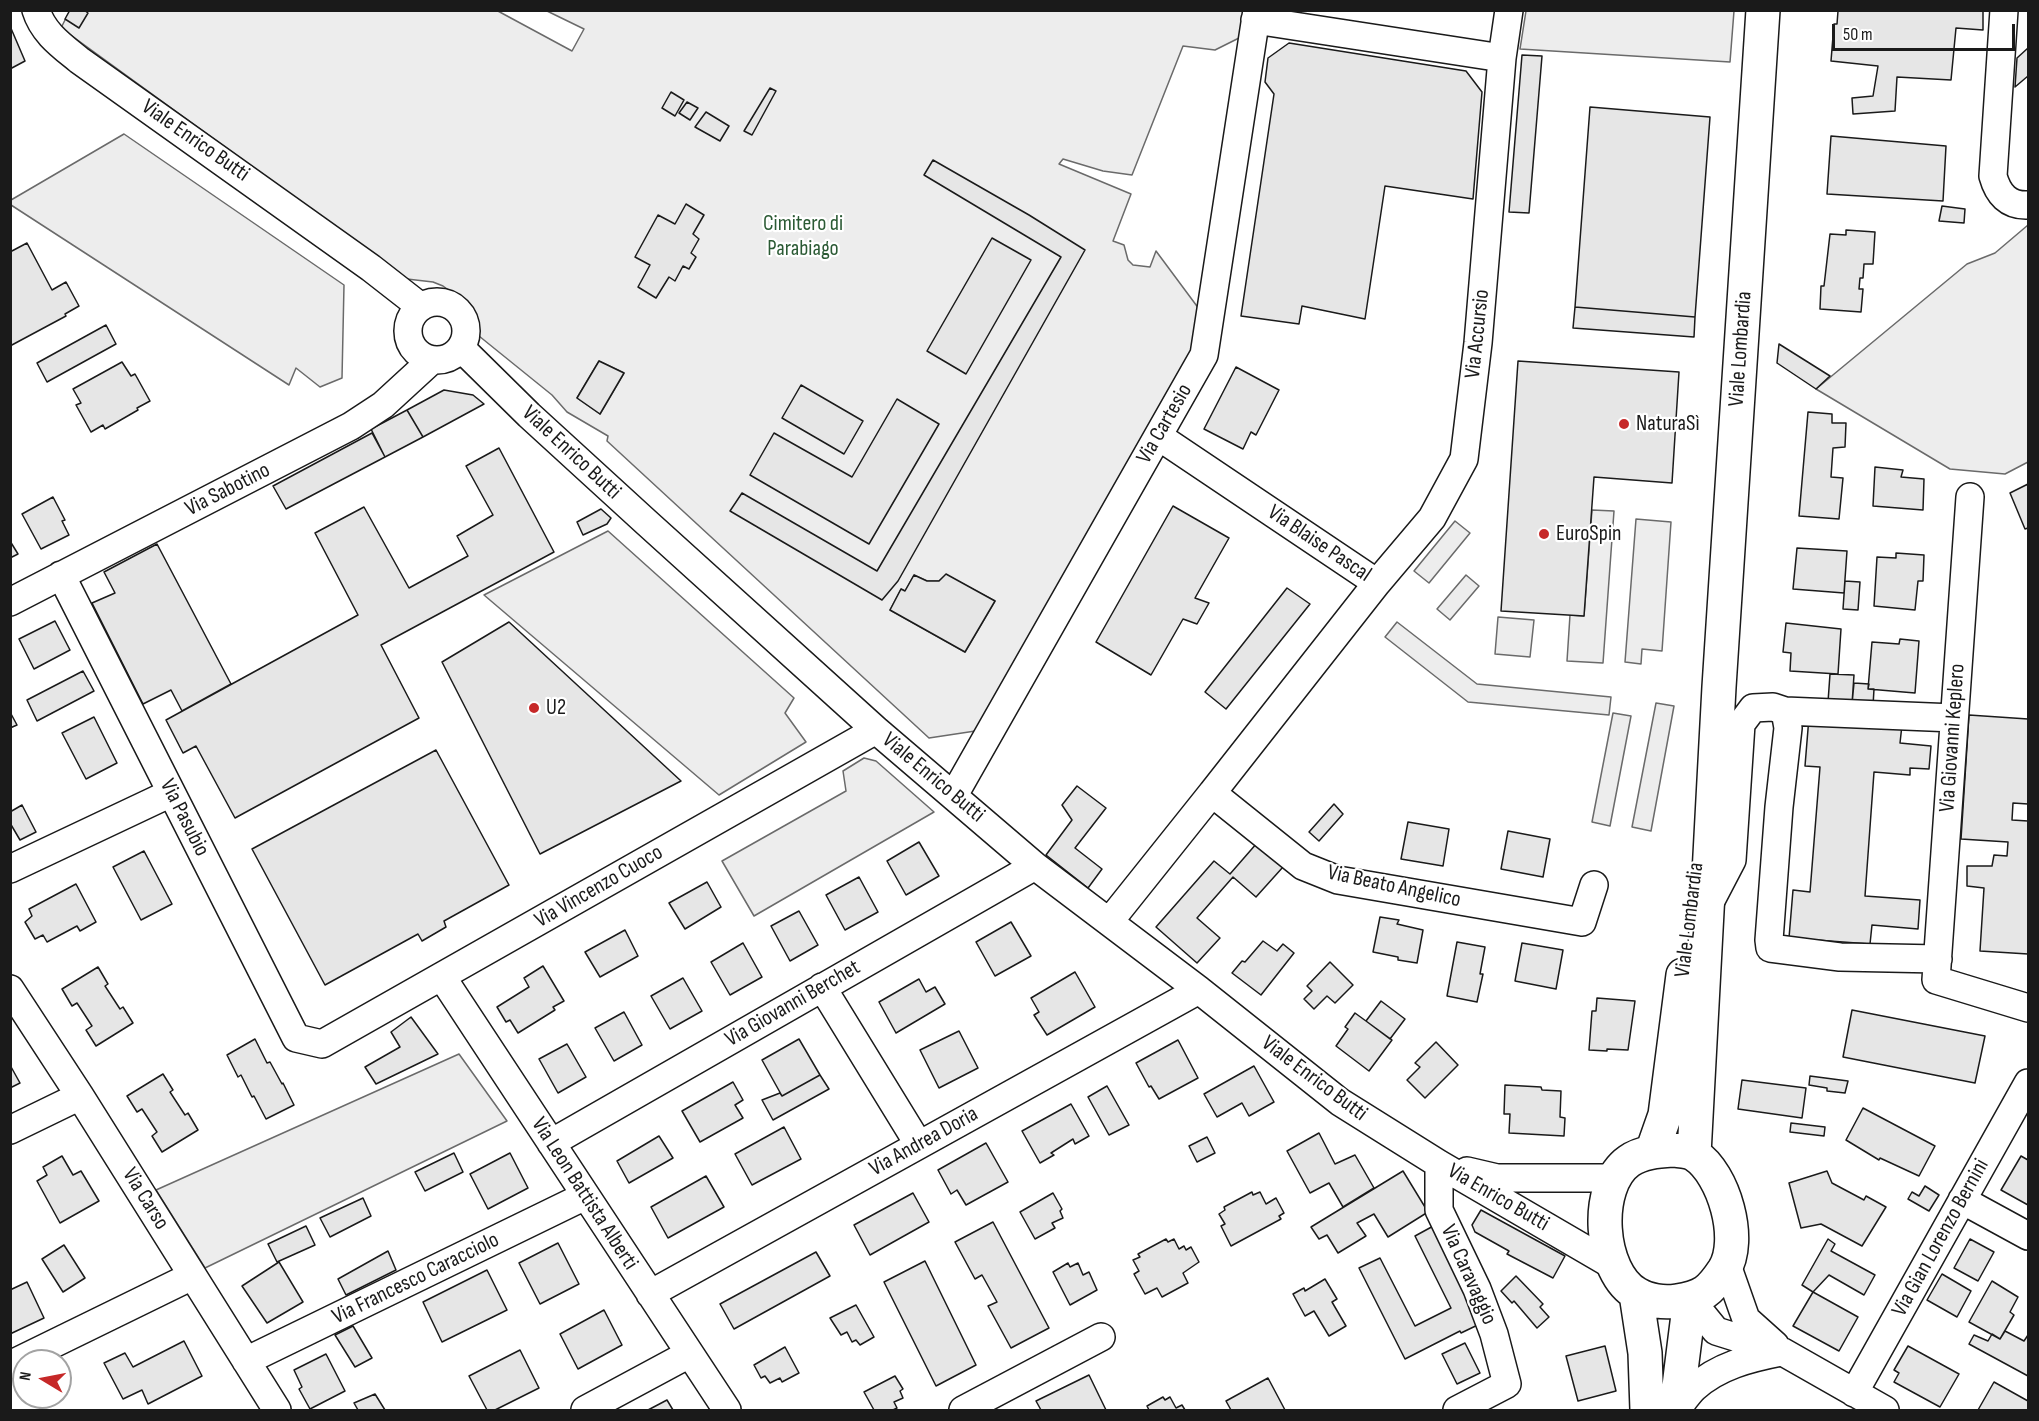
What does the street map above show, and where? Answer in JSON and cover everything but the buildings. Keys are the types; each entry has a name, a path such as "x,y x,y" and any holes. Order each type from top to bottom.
{"main road":[{"name":"Viale Lombardia","path":"1694,1154 1719,687 1763,10"},
{"name":"Viale Lombardia","path":"1652,1152 1665,1115 1719,687"},
{"path":"1673,1149 1694,1154 1716,1176 1729,1211 1731,1240 1727,1265 1712,1288 1690,1299 1653,1300 1636,1294 1614,1266 1606,1239 1605,1204 1614,1178 1629,1161 1652,1152 1673,1149"},
{"path":"1636,1294 1646,1353 1647,1410"},
{"path":"1676,1410 1690,1299"}],"street":[{"name":"Viale Enrico Butti","path":"36,10 39,20 50,36 79,60 371,268 421,307"},
{"name":"Via Accursio","path":"1377,583 1432,518 1464,459 1478,343 1502,58 1509,10"},
{"path":"2004,10 1992,166 1996,185 2001,195 2009,202 2019,206 2028,205"},
{"path":"1256,15 1502,58"},
{"name":"Via Cartesio","path":"954,795 1204,355 1256,15"},
{"path":"443,302 454,307 461,314 466,326 466,336 461,348 454,355 443,360 432,360 421,355 413,348 408,336 414,314 428,303 443,302"},
{"name":"Viale Enrico Butti","path":"461,348 562,445 876,730 1035,866 1340,1102 1439,1164"},
{"name":"Via Sabotino","path":"10,602 351,426 383,405 432,360"},
{"name":"Via Blaise Pascal","path":"1158,436 1377,583 1212,793"},
{"name":"Via Giovanni Keplero","path":"1937,970 1970,497"},
{"name":"Via Pasubio","path":"60,575 296,1038 322,1044"},
{"path":"1707,910 1732,860 1741,724 1753,708 1773,706 1785,711 1954,718"},
{"path":"1785,711 1788,728 1772,883 1770,948 1937,970 2028,1008"},
{"name":"Via Vincenzo Cuoco","path":"322,1044 876,730"},
{"path":"10,869 171,793"},
{"path":"1109,922 1212,793"},
{"name":"Via Beato Angelico","path":"1212,793 1303,866 1338,880 1582,922 1594,885"},
{"name":"Via Giovanni Berchet","path":"550,1143 1035,866"},
{"name":"Via Leon Battista Alberti","path":"442,977 726,1410"},
{"path":"822,987 919,1145"},
{"name":"Via Carso","path":"10,989 80,1096 277,1410"},
{"name":"Via Andrea Doria","path":"650,1294 1198,990"},
{"name":"Via Gian Lorenzo Bernini","path":"1854,1393 2028,1083"},
{"path":"10,1130 80,1096"},
{"name":"Via Enrico Butti","path":"1439,1164 1497,1178 1614,1178"},
{"name":"Via Enrico Butti","path":"1439,1164 1614,1266"},
{"name":"Via Caravaggio","path":"1439,1164 1439,1210 1477,1289 1494,1334 1507,1384 1457,1410"},
{"name":"Via Francesco Caracciolo","path":"246,1361 585,1196"},
{"path":"1962,1200 2028,1236"},
{"path":"1727,1265 1746,1319 1783,1352 1885,1410"},
{"path":"10,1365 192,1276"},
{"path":"1690,1299 1716,1331 1783,1352"},
{"path":"963,1410 1101,1337"},
{"path":"1676,1410 1694,1388 1720,1370 1751,1358 1783,1352"},
{"path":"585,1410 689,1354"}],"shaded area":[{"name":"Cimitero di Parabiago","path":"70,10 496,10 572,51 584,29 547,11 1249,11 1245,35 1215,50 1183,46 1132,175 1103,171 1063,159 1059,164 1131,194 1113,241 1124,245 1128,260 1133,265 1150,267 1156,251 1205,317 1196,354 982,730 929,738 607,441 608,436 567,412 552,395 479,336 474,330 463,301 443,286 433,282 407,279 61,28","holes":["599,361 624,373 600,414 577,398","914,575 927,581 939,581 946,575 995,601 965,652 890,610 901,589 905,591"]},
{"path":"1526,11 1734,11 1730,62 1520,49"},
{"path":"124,134 344,285 342,378 320,387 296,368 289,385 11,205 11,200"},
{"path":"2028,225 2028,462 2005,474 1950,469 1816,389 1967,264 1995,253"},
{"path":"1592,510 1614,511 1603,663 1567,661 1570,615 1584,616"},
{"path":"1636,519 1671,522 1662,651 1642,649 1641,664 1625,662"},
{"path":"1455,521 1470,533 1429,583 1414,571"},
{"path":"608,531 794,698 785,713 806,742 719,795 484,595"},
{"path":"1466,575 1479,586 1450,620 1437,609"},
{"path":"1498,617 1534,620 1530,657 1495,654"},
{"path":"1397,622 1477,684 1611,697 1609,715 1468,702 1385,637"},
{"path":"1656,703 1674,706 1651,831 1632,827"},
{"path":"1613,713 1631,716 1610,826 1592,822"},
{"path":"864,758 876,761 934,812 754,916 722,861 846,791 843,771"},
{"path":"459,1054 507,1121 205,1268 156,1190"}],"place":[{"name":"NaturaSì","path":"1624,424"},
{"name":"EuroSpin","path":"1544,534"},
{"name":"U2","path":"534,708"}]}
